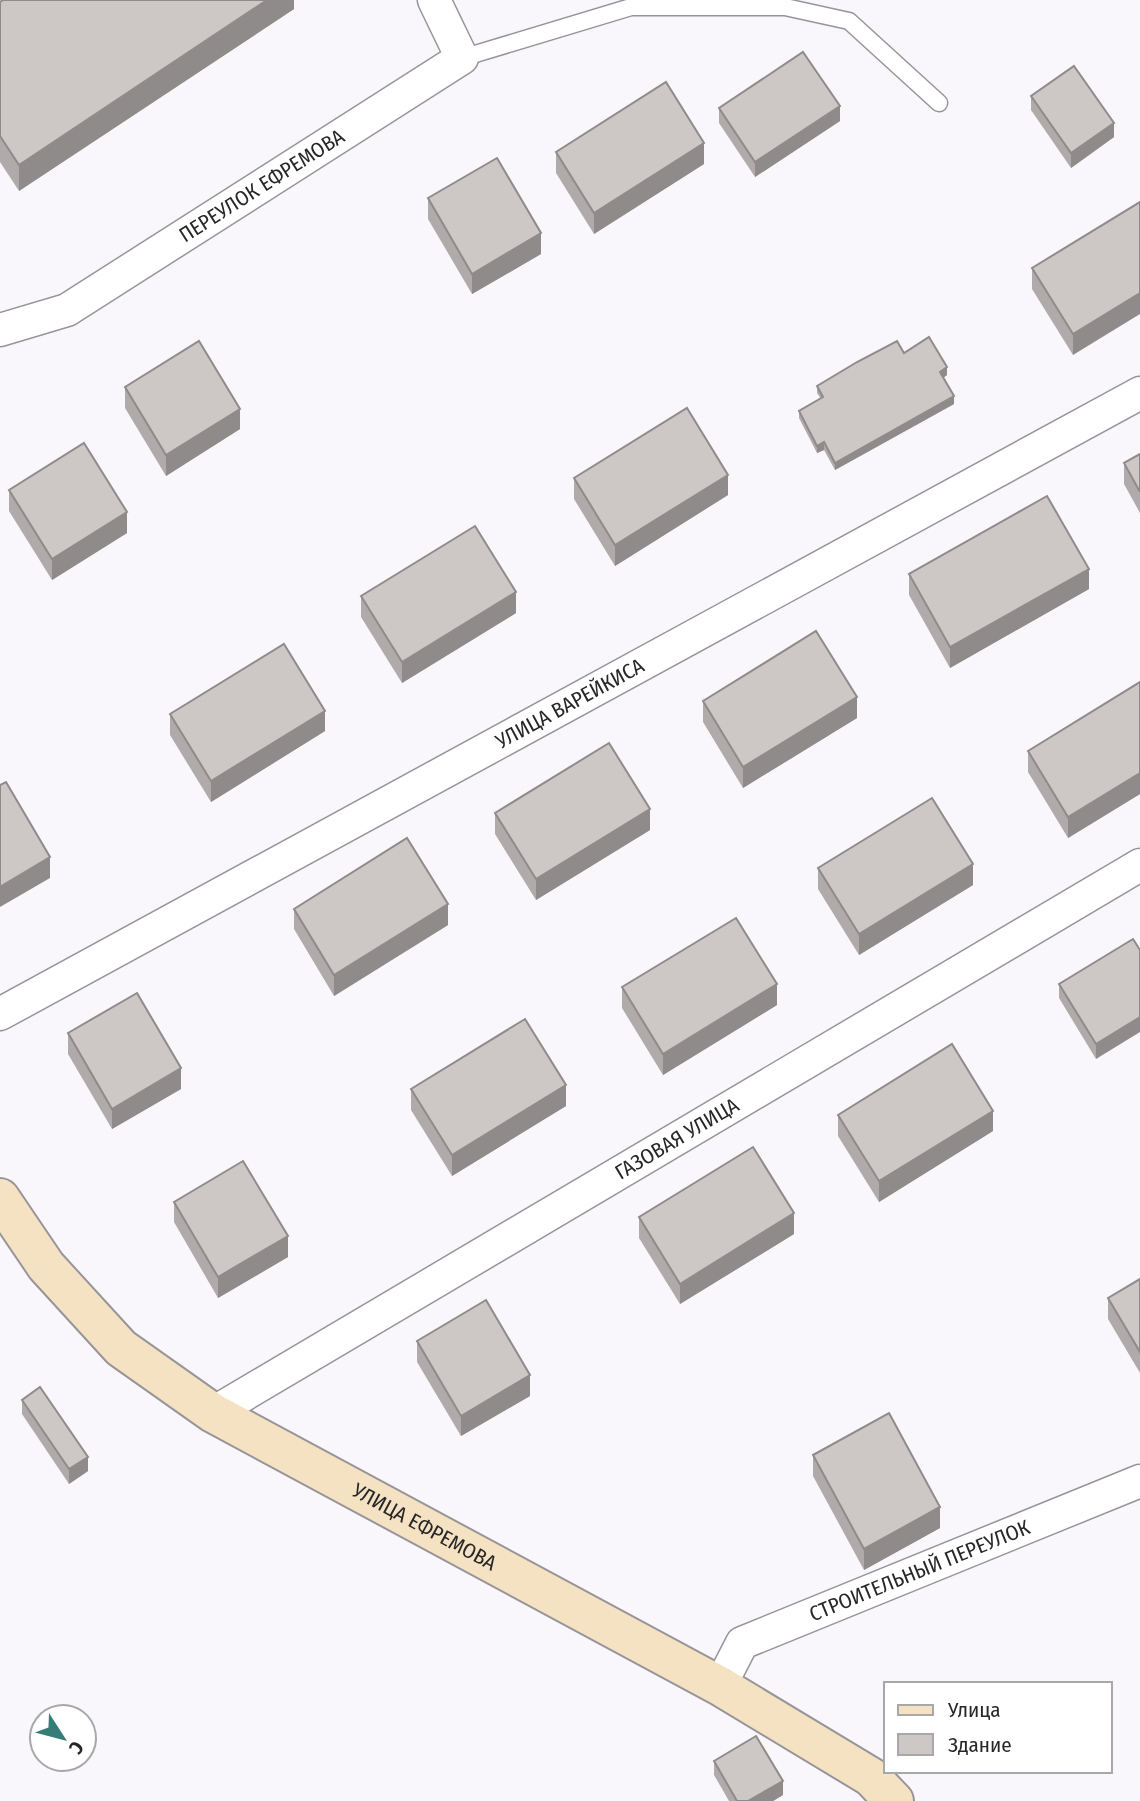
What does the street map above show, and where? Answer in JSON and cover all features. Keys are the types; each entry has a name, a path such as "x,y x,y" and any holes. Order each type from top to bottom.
{"street":[{"path":"434,0 461,58"},
{"name":"ПЕРЕУЛОК ЕФРЕМОВА","path":"0,330 66,310 461,58"},
{"name":"УЛИЦА ВАРЕЙКИСА","path":"0,1014 1140,393"},
{"name":"ГАЗОВАЯ УЛИЦА","path":"214,1413 1140,865"},
{"name":"УЛИЦА ЕФРЕМОВА","path":"0,1198 47,1266 121,1348 214,1413 720,1686 871,1777 894,1801"},
{"name":"СТРОИТЕЛЬНЫЙ ПЕРЕУЛОК","path":"720,1686 742,1643 1140,1481"}],"lane":[{"path":"461,58 631,7 785,6 849,21 939,103"}],"building":[{"path":"267,0 19,165 0,136 0,2"},
{"path":"803,52 840,106 755,162 719,108"},
{"path":"1074,66 1114,123 1071,153 1031,96"},
{"path":"666,82 704,143 594,213 556,152"},
{"path":"497,158 541,233 472,274 428,198"},
{"path":"1140,202 1140,293 1073,334 1032,268"},
{"path":"929,337 947,367 940,372 954,396 835,463 824,442 817,446 799,411 823,397 817,386 897,341 904,353"},
{"path":"199,341 240,409 166,455 125,387"},
{"path":"687,408 728,475 615,545 574,478"},
{"path":"84,443 127,512 52,559 9,490"},
{"path":"1140,454 1140,492 1124,463"},
{"path":"1047,496 1089,569 950,647 909,574"},
{"path":"475,526 516,592 402,662 361,596"},
{"path":"816,631 857,697 743,767 703,701"},
{"path":"284,644 325,711 211,781 170,714"},
{"path":"1140,682 1140,773 1068,817 1028,751"},
{"path":"609,743 650,809 536,879 495,813"},
{"path":"6,782 50,857 0,887 0,785"},
{"path":"932,798 973,864 859,934 818,868"},
{"path":"407,838 448,904 334,975 294,909"},
{"path":"736,918 777,984 663,1054 622,987"},
{"path":"1133,939 1140,950 1140,1017 1096,1044 1059,984"},
{"path":"137,993 181,1068 112,1109 68,1033"},
{"path":"525,1019 566,1085 452,1155 411,1089"},
{"path":"952,1044 993,1111 879,1181 838,1115"},
{"path":"753,1147 794,1213 680,1284 639,1217"},
{"path":"243,1161 288,1236 218,1277 174,1202"},
{"path":"1140,1279 1140,1352 1108,1298"},
{"path":"486,1300 530,1375 461,1416 417,1341"},
{"path":"40,1387 88,1457 69,1469 22,1400"},
{"path":"889,1413 940,1507 864,1549 813,1455"},
{"path":"756,1736 783,1781 748,1801 737,1801 714,1761"}]}
